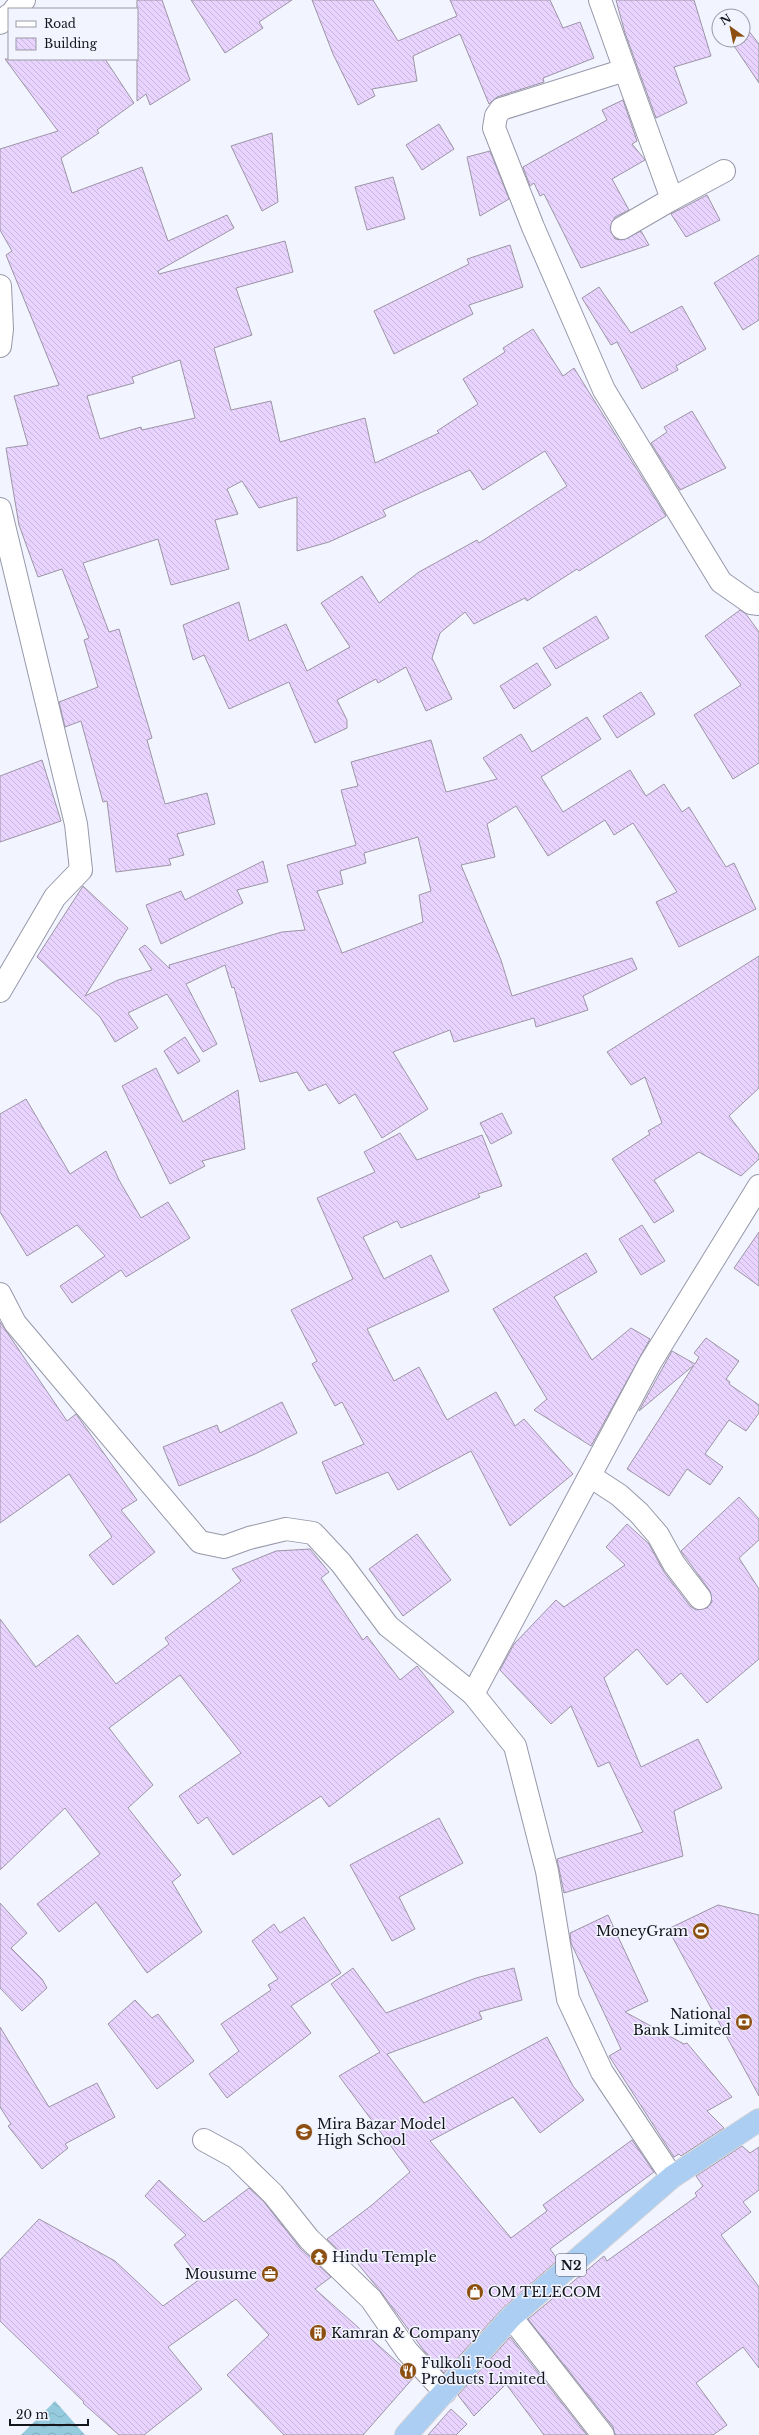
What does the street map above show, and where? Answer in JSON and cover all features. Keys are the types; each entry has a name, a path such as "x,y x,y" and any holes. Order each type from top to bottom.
{"highway":[{"name":"N2","path":"406,2435 511,2317 672,2177 759,2120"}],"street":[{"path":"16,8 24,0"},
{"path":"600,0 672,199"},
{"path":"0,24 8,16"},
{"path":"625,70 501,109 496,116 494,128 533,227 604,390 721,582 751,603 759,604"},
{"path":"622,228 724,170"},
{"path":"0,286 2,330 0,346"},
{"path":"0,509 76,824 81,870 56,897 0,991"},
{"path":"473,1694 650,1363 759,1186"},
{"path":"0,1294 15,1323 200,1542 224,1547 249,1538 286,1529 313,1532 341,1563 388,1626 473,1694 515,1746 547,1871 568,1999 602,2072 672,2177"},
{"path":"590,1476 620,1495 639,1513 658,1535 674,1564 700,1598"},
{"path":"204,2140 235,2157 273,2194 309,2239 370,2299 407,2351 445,2392"},
{"path":"511,2317 603,2435"}],"water":[{"path":"55,2401 85,2435 21,2435"}],"building":[{"path":"137,0 162,0 190,80 150,105 146,94 137,101"},
{"path":"191,0 292,0 259,22 263,28 225,53"},
{"path":"312,0 373,0 398,41 457,16 450,0 550,0 563,28 580,22 594,58 543,78 544,82 497,97 489,104 460,34 413,56 417,81 372,89 375,96 358,105 333,54"},
{"path":"616,0 694,0 711,56 674,67 687,103 656,118 625,33"},
{"path":"751,34 759,44 759,83 735,48 751,48"},
{"path":"5,59 106,60 134,103 97,130 99,133 61,158 72,193 142,167 168,241 227,215 234,228 158,271 159,274 285,241 293,272 236,288 252,335 214,348 231,410 271,401 280,442 365,418 375,463 439,433 437,431 478,404 463,379 505,352 503,348 533,329 563,376 574,368 666,516 579,571 577,569 527,601 525,598 474,624 465,612 440,633 432,658 452,699 426,711 406,667 378,683 376,679 337,700 347,720 347,728 315,743 289,682 229,709 204,655 193,660 183,625 239,602 249,641 286,624 307,671 350,647 321,603 362,576 379,603 419,572 477,540 479,543 567,486 545,451 483,490 470,470 383,510 386,516 329,542 297,551 297,497 259,508 242,481 227,489 238,514 215,520 229,569 171,585 158,539 83,563 109,632 119,629 152,738 147,740 165,804 207,793 215,824 177,834 184,855 169,859 171,865 116,872 107,801 103,802 81,721 65,727 59,702 98,687 84,640 89,638 62,569 38,577 19,525 6,448 28,445 14,396 59,385 6,255 12,251 0,230 0,149 58,131","holes":["180,360 195,418 142,430 141,427 100,439 87,396 134,383 132,377"]},
{"path":"623,100 637,141 632,144 645,160 612,179 629,210 615,217 610,228 615,239 622,240 641,231 649,245 581,268 544,194 540,196 534,183 530,186 523,167 607,120 602,110"},
{"path":"439,124 454,149 422,170 406,145"},
{"path":"272,133 278,202 262,211 231,146"},
{"path":"490,151 509,199 480,216 467,157"},
{"path":"393,177 405,219 367,230 355,187"},
{"path":"707,195 720,220 686,237 671,214"},
{"path":"510,245 523,287 469,305 473,314 394,354 374,311 469,264 467,259"},
{"path":"759,255 759,320 743,330 714,283"},
{"path":"599,287 631,333 682,306 706,349 676,366 678,370 642,389 617,342 611,345 582,298"},
{"path":"692,411 726,468 680,490 651,443 667,432 664,427"},
{"path":"740,610 746,614 759,632 759,763 733,779 694,715 741,685 705,636"},
{"path":"596,616 609,638 556,669 543,648"},
{"path":"537,663 551,685 514,709 500,686"},
{"path":"641,692 655,714 617,738 603,716"},
{"path":"587,717 601,739 541,777 563,812 630,770 646,796 664,784 682,812 689,807 726,867 734,863 756,909 679,947 656,902 677,892 633,823 614,835 605,820 548,856 516,806 487,824 495,857 461,865 501,960 512,996 632,958 637,969 583,996 588,1010 536,1027 534,1018 454,1042 450,1030 393,1052 428,1109 382,1138 355,1094 339,1104 326,1084 309,1091 297,1072 260,1082 234,987 232,988 225,965 186,984 217,1044 203,1052 167,994 128,1013 138,1028 115,1042 100,1017 37,957 83,886 128,928 85,996 118,980 152,970 139,949 145,945 170,969 169,965 282,932 305,930 287,865 356,845 341,790 358,786 351,762 431,740 446,792 497,779 483,758 521,734 532,752","holes":["418,837 431,891 419,895 423,922 342,953 317,891 343,884 340,871 366,863 364,853"]},
{"path":"42,760 61,821 0,842 0,776"},
{"path":"263,861 268,882 237,890 243,903 161,944 146,905 181,891 185,900"},
{"path":"759,956 759,1088 729,1116 759,1155 759,1159 741,1176 699,1152 654,1180 674,1211 654,1223 612,1159 650,1134 648,1131 662,1123 645,1077 631,1085 607,1052"},
{"path":"185,1037 200,1061 178,1074 164,1051"},
{"path":"156,1068 183,1122 238,1090 245,1149 202,1161 205,1166 170,1184 122,1086"},
{"path":"26,1099 70,1174 106,1151 119,1180 141,1218 168,1202 190,1238 126,1277 121,1270 72,1303 60,1286 105,1256 77,1225 27,1256 0,1212 0,1114"},
{"path":"502,1113 512,1133 491,1144 480,1123"},
{"path":"400,1133 417,1160 482,1135 502,1186 478,1194 480,1197 401,1228 397,1221 363,1237 384,1279 431,1255 449,1291 367,1329 394,1381 419,1367 447,1420 496,1392 515,1426 524,1419 573,1474 510,1526 471,1451 398,1490 388,1472 336,1494 322,1462 364,1444 342,1402 335,1406 312,1364 317,1361 291,1310 353,1279 317,1198 375,1172 364,1152"},
{"path":"642,1225 665,1261 641,1275 619,1239"},
{"path":"759,1232 759,1286 734,1268"},
{"path":"586,1253 597,1272 554,1297 592,1360 631,1328 650,1339 591,1446 534,1410 547,1399 493,1309"},
{"path":"0,1322 67,1421 76,1414 137,1500 121,1510 155,1552 113,1585 89,1555 112,1537 69,1474 0,1523"},
{"path":"706,1338 739,1361 726,1379 730,1382 729,1384 759,1405 759,1413 746,1431 729,1420 705,1454 723,1467 710,1485 687,1469 669,1496 627,1469 694,1365 639,1411 672,1351 695,1364 699,1357 694,1353"},
{"path":"282,1402 297,1433 255,1454 179,1486 163,1447 217,1425 220,1433"},
{"path":"739,1497 759,1519 759,1540 739,1558 759,1589 759,1659 707,1703 681,1673 667,1685 637,1649 604,1678 641,1767 698,1739 722,1788 674,1811 683,1856 564,1893 557,1859 643,1832 609,1762 598,1767 571,1706 551,1724 500,1670 514,1644 556,1600 564,1607 625,1565 606,1547 627,1524 649,1544 664,1572 690,1606 696,1610 707,1608 712,1602 710,1591 681,1551"},
{"path":"417,1534 451,1580 403,1616 369,1569"},
{"path":"310,1549 329,1572 321,1578 363,1640 367,1636 400,1680 417,1666 454,1712 329,1807 321,1796 233,1855 207,1817 198,1824 179,1796 241,1753 180,1675 109,1728 153,1785 128,1808 181,1875 172,1882 202,1932 147,1973 96,1902 59,1932 37,1904 100,1854 65,1808 0,1870 0,1619 36,1667 78,1635 116,1684 169,1644 165,1638 241,1581 232,1569 276,1551"},
{"path":"439,1818 463,1863 399,1897 415,1929 392,1941 350,1865"},
{"path":"0,1903 27,1933 11,1948 42,1979 47,1988 22,2011 0,1988"},
{"path":"718,1905 759,1915 759,2096 668,1929"},
{"path":"608,1915 648,2001 625,2012 684,2044 687,2043 732,2097 707,2111 724,2128 681,2156 679,2154 674,2157 609,2056 621,2049 571,1943 570,1933"},
{"path":"304,1917 341,1973 291,2006 311,2033 227,2098 209,2074 239,2051 221,2024 271,1990 268,1985 278,1979 252,1941 274,1924 280,1933"},
{"path":"353,1968 386,2013 476,1978 514,1968 522,2000 479,2012 482,2019 387,2054 424,2103 547,2037 573,2086 584,2100 540,2133 513,2097 430,2141 511,2238 547,2211 543,2205 632,2140 654,2172 550,2249 558,2260 502,2309 444,2373 425,2352 381,2292 354,2259 351,2262 327,2239 372,2205 410,2172 339,2076 380,2052 331,1984"},
{"path":"135,2000 152,2018 158,2014 194,2061 157,2089 108,2024"},
{"path":"0,2027 49,2107 97,2083 115,2117 65,2144 68,2148 42,2169 8,2126 11,2124 0,2107"},
{"path":"742,2146 750,2153 759,2147 759,2190 743,2202 751,2212 721,2235 759,2287 759,2368 743,2347 696,2383 727,2425 713,2435 615,2435 613,2427 528,2319 604,2256 607,2261 697,2196 695,2193 703,2186 696,2176"},
{"path":"159,2180 204,2222 249,2188 264,2202 300,2248 331,2277 315,2289 414,2377 363,2435 284,2435 227,2375 269,2335 236,2299 168,2347 202,2389 144,2435 119,2435 83,2403 84,2402 0,2321 0,2260 39,2219 115,2261 163,2306 200,2279 174,2245 186,2235 145,2196"},
{"path":"510,2337 587,2435 544,2435 506,2384 474,2416 458,2395"},
{"path":"451,2409 467,2424 456,2435 428,2435"}],"place":[{"name":"MoneyGram","path":"701,1931"},
{"name":"National Bank Limited","path":"744,2022"},
{"name":"Mira Bazar Model High School","path":"304,2132"},
{"name":"Hindu Temple","path":"319,2257"},
{"name":"Mousume","path":"270,2274"},
{"name":"OM TELECOM","path":"475,2292"},
{"name":"Kamran & Company","path":"318,2333"},
{"name":"Fulkoli Food Products Limited","path":"408,2371"}]}
